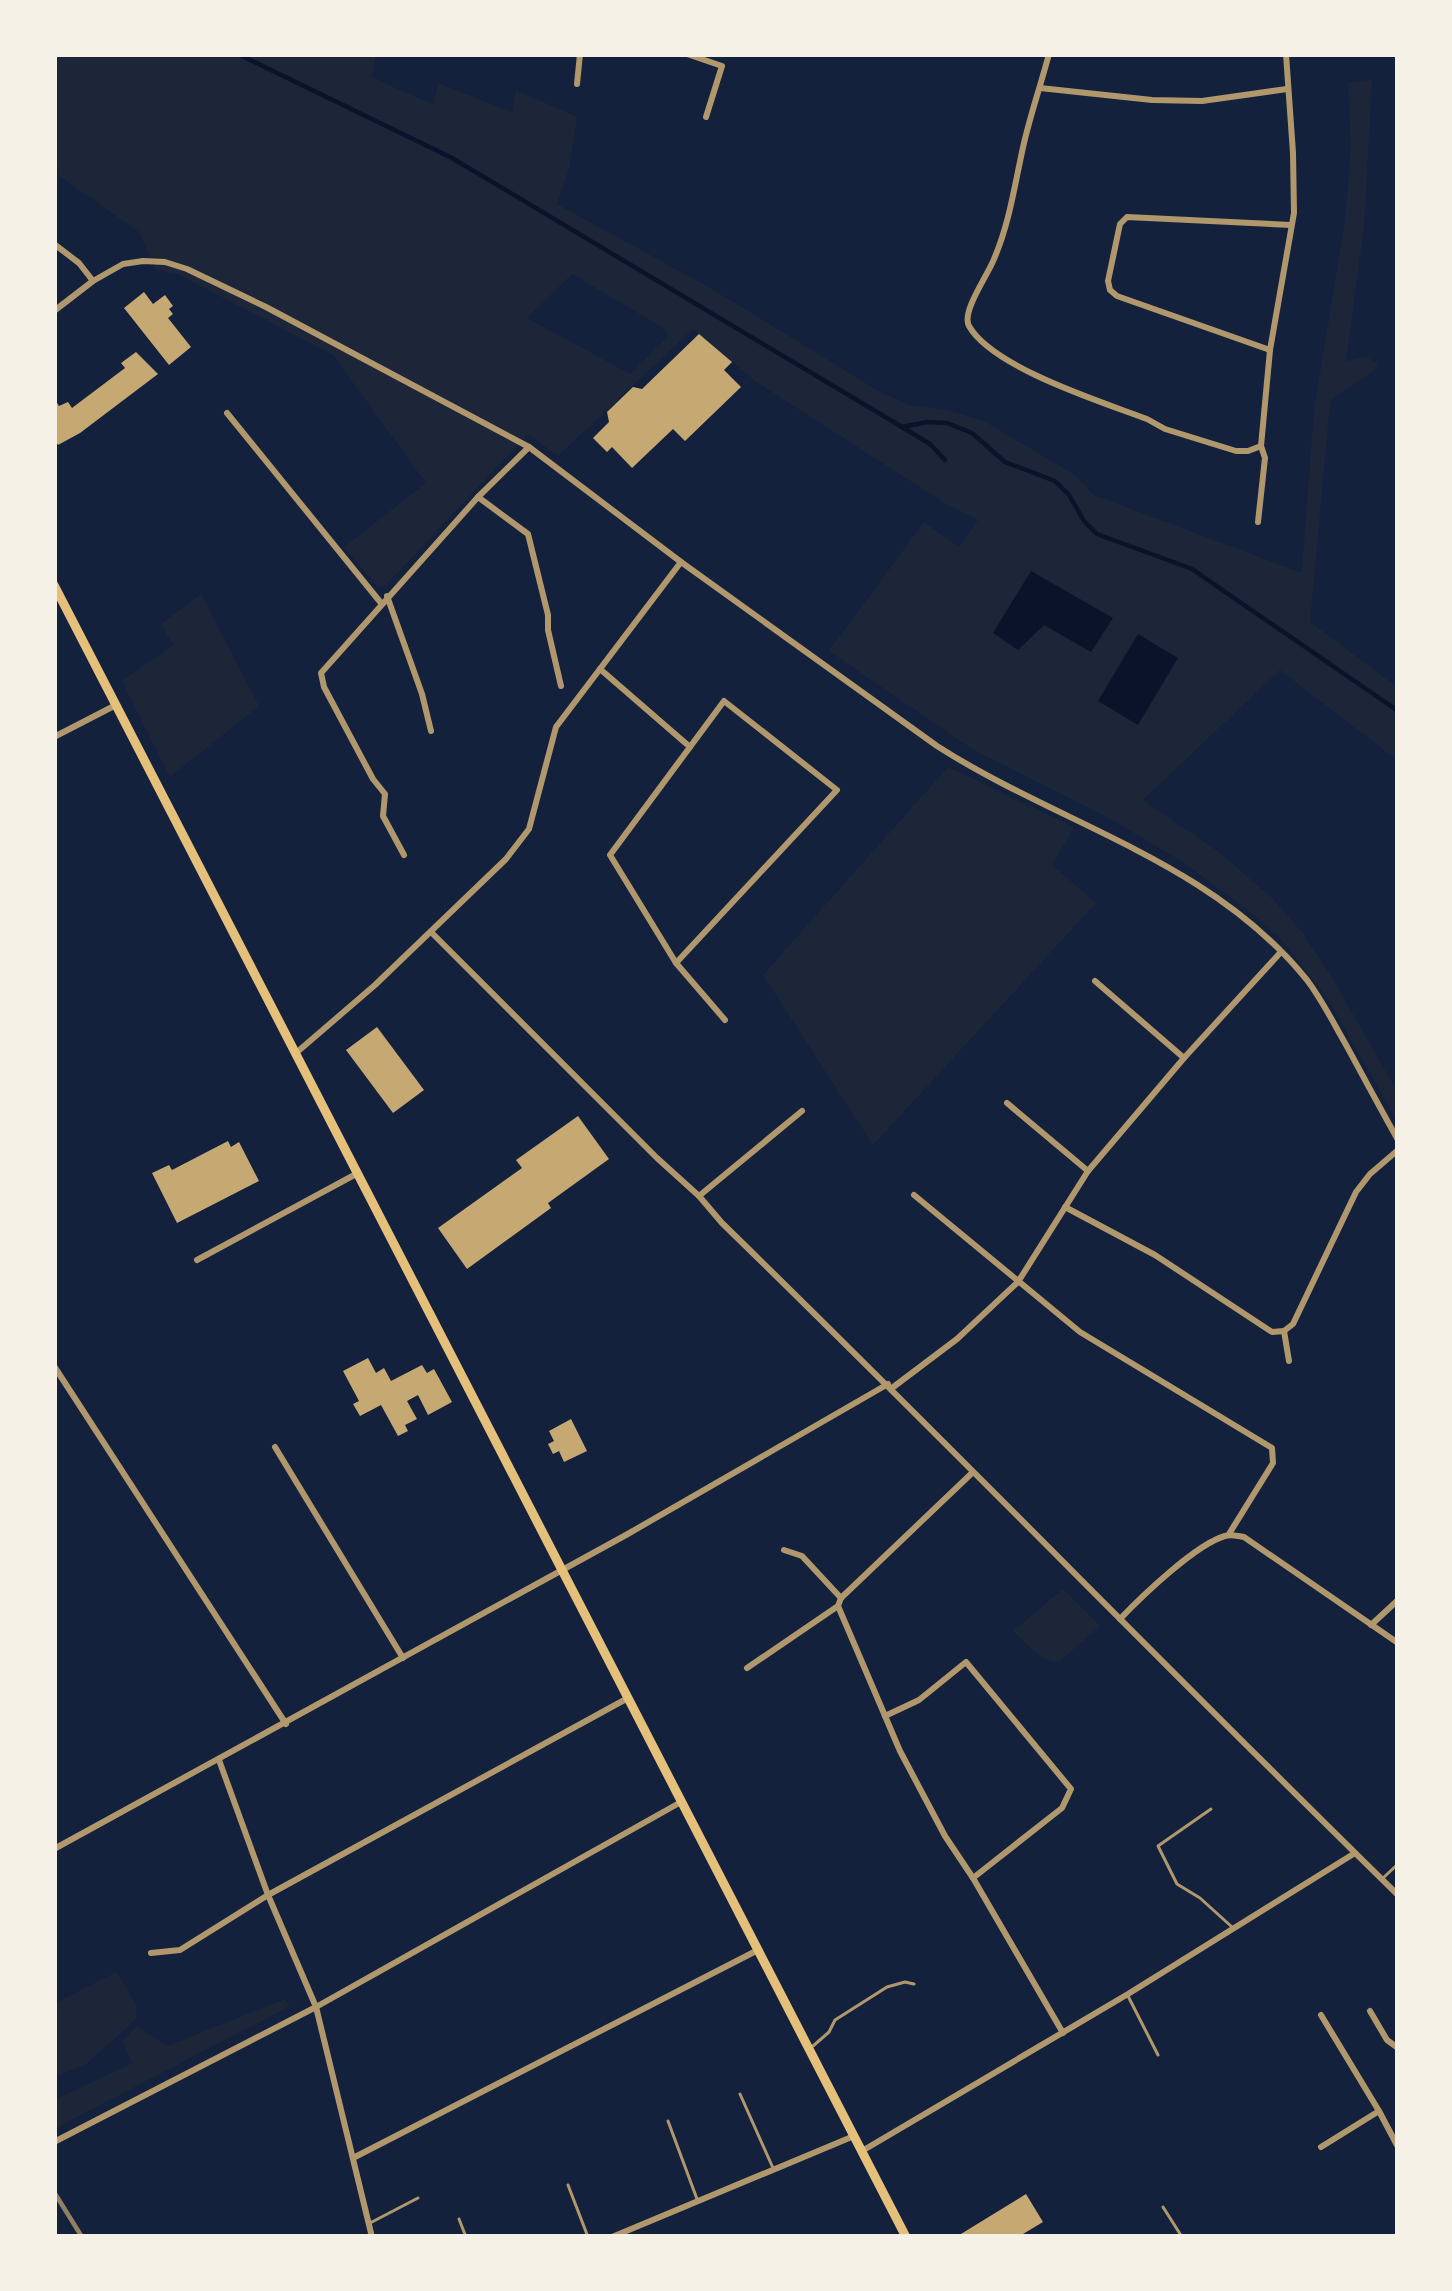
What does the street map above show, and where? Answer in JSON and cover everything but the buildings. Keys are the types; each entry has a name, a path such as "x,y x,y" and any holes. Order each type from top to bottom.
{"main road":[{"path":"54,585 906,2237"}],"street":[{"path":"577,84 580,54"},
{"path":"687,54 722,66 706,117"},
{"path":"1049,54 1006,228 967,311 972,330 1029,372 1165,429 1237,451 1261,446"},
{"path":"1258,522 1270,350 1294,213 1286,54"},
{"path":"1040,88 1202,101 1287,89"},
{"path":"1270,350 1117,296 1108,280 1120,224 1127,217 1291,225"},
{"path":"54,244 80,263 93,281"},
{"path":"54,311 123,264 165,262 187,269 529,446 937,746 975,770 1183,874 1238,913 1306,980 1323,1004 1398,1140"},
{"path":"227,413 384,600 422,694 431,730"},
{"path":"404,855 383,816 385,794 324,687 321,673 529,446"},
{"path":"478,497 528,534 561,686"},
{"path":"296,1053 506,860 529,829 556,727 681,562"},
{"path":"601,669 690,747"},
{"path":"676,963 837,790 724,701 610,855 676,963 725,1020"},
{"path":"54,737 116,705"},
{"path":"430,932 1398,1895"},
{"path":"54,1849 890,1386 957,1339 1018,1282 1088,1171 1280,953"},
{"path":"1095,981 1184,1058"},
{"path":"1006,1103 1088,1171"},
{"path":"699,1196 802,1111"},
{"path":"1065,1207 1155,1255 1272,1332 1284,1331 1294,1324 1356,1192 1398,1150"},
{"path":"196,1260 358,1174"},
{"path":"914,1196 1080,1332 1271,1448 1273,1462 1229,1534 1168,1575 1120,1619"},
{"path":"1284,1331 1289,1361"},
{"path":"54,1366 286,1724"},
{"path":"275,1447 403,1658"},
{"path":"746,1668 840,1602 971,1473"},
{"path":"1229,1534 1244,1537 1398,1643"},
{"path":"784,1550 802,1556 840,1602 885,1716 945,1836 1063,2033"},
{"path":"1371,1625 1398,1600"},
{"path":"885,1716 919,1700 966,1662 1072,1789 1062,1808 973,1878"},
{"path":"152,1953 180,1950 268,1895 628,1697"},
{"path":"219,1760 268,1895 318,2005 372,2237"},
{"path":"54,2142 318,2005 682,1802"},
{"path":"862,2151 1355,1853"},
{"path":"353,2158 758,1950"},
{"path":"1370,2011 1387,2040 1398,2048"},
{"path":"1321,2015 1398,2147"},
{"path":"1321,2147 1379,2111"},
{"path":"612,2237 854,2136"}],"lane":[{"path":"1211,1809 1158,1846 1177,1884 1233,1928"},
{"path":"1382,1880 1398,1864"},
{"path":"808,2049 830,2032 835,2020 887,1987 914,1984"},
{"path":"1128,1994 1158,2056"},
{"path":"740,2093 774,2170"},
{"path":"668,2121 698,2201"},
{"path":"568,2185 588,2237"},
{"path":"369,2224 418,2198"},
{"path":"1162,2206 1182,2237"},
{"path":"459,2218 466,2237"}],"shaded area":[{"path":"54,54 376,54 371,77 434,105 438,83 512,112 516,90 577,117 569,169 557,204 712,289 877,390 911,406 984,421 1075,475 1094,495 1302,573 1314,411 1345,222 1351,146 1348,83 1372,79 1364,226 1346,361 1367,357 1379,365 1330,402 1310,622 1398,688 1398,761 1280,670 1143,800 1220,853 1272,898 1302,932 1398,1093 1398,1122 1328,999 1281,939 1243,906 1184,863 1107,817 972,749 829,651 924,522 959,547 978,520 755,381 693,329 558,456 528,434 386,585 378,587 344,547 426,483 333,355 178,274 156,270 139,232 54,172","holes":["572,274 665,329 668,337 630,374 527,318"]},
{"path":"1031,571 1113,618 1091,652 1044,625 1018,650 993,633"},
{"path":"201,594 259,706 170,777 122,681 173,645 161,624"},
{"path":"1138,634 1178,658 1138,725 1098,701"},
{"path":"948,767 1074,827 1052,865 1096,903 873,1145 763,975"},
{"path":"1063,1589 1100,1626 1059,1662 1034,1651 1013,1631"},
{"path":"116,1972 136,2004 136,2019 85,2065 54,2077 54,2004"},
{"path":"285,1999 290,2006 54,2129 54,2100 133,2063 122,2042 136,2026 168,2046"}],"waterway":[{"path":"238,54 452,158 902,427 947,423 972,433 1005,462 1055,481 1097,534 1192,569 1398,711"},
{"path":"902,427 945,460"}],"railway":[{"path":"54,2192 82,2237"}]}
